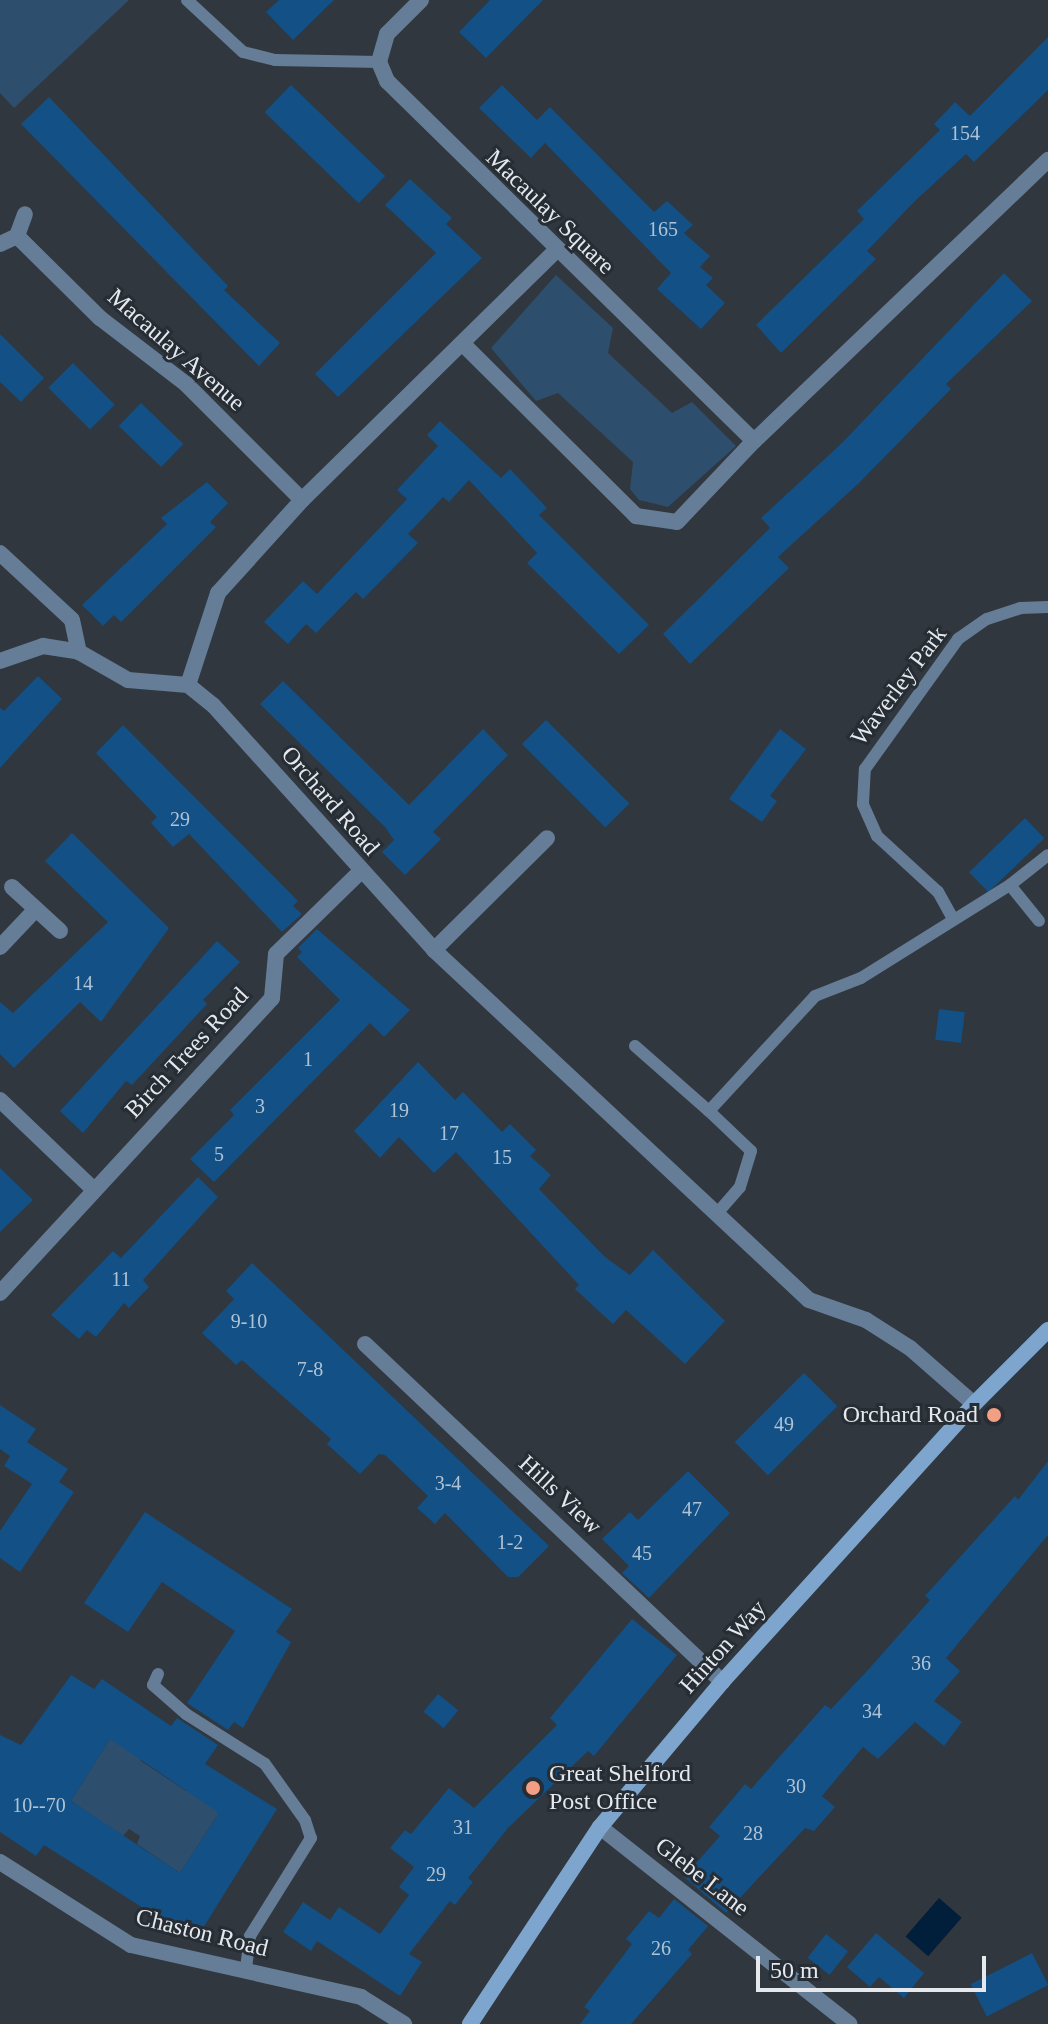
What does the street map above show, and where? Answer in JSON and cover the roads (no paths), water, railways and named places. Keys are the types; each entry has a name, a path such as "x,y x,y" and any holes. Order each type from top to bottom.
{"street":[{"path":"379,62 387,34 421,0"},
{"name":"Macaulay Square","path":"379,62 387,81 409,108 754,441"},
{"path":"464,345 636,516 677,522 754,441 1048,160"},
{"path":"0,244 17,236 25,214"},
{"name":"Macaulay Avenue","path":"17,236 100,318 186,384 302,500"},
{"path":"0,661 43,646 79,652 128,680 188,685 218,593 302,500 464,345 555,251"},
{"path":"0,553 72,620 79,652"},
{"name":"Orchard Road","path":"188,685 213,705 360,872 434,950 809,1300 866,1320 910,1348 974,1404"},
{"path":"434,950 547,838"},
{"name":"Birch Trees Road","path":"0,1293 92,1188 272,998 276,954 360,872"},
{"path":"12,887 60,931"},
{"path":"0,947 36,909"},
{"path":"0,1100 92,1188"},
{"name":"Hinton Way","path":"470,2024 600,1827 722,1682 974,1404 1048,1330"},
{"name":"Hills View","path":"365,1344 722,1682"},
{"name":"Glebe Lane","path":"600,1827 849,2024"},
{"name":"Chaston Road","path":"0,1862 131,1945 361,1997 404,2024"}],"lane":[{"path":"187,0 243,52 275,60 379,62"},
{"name":"Waverley Park","path":"952,917 938,892 877,836 863,804 865,769 958,639 987,619 1047,604"},
{"path":"709,1111 815,996 861,978 952,917 1010,885 1048,855"},
{"path":"1010,885 1039,921"},
{"path":"635,1046 751,1151 740,1187 717,1213"},
{"path":"158,1674 153,1685 186,1714 265,1764 305,1820 311,1838 250,1936 246,1969"}],"place":[{"name":"Orchard Road","path":"994,1415"},
{"name":"Great Shelford Post Office","path":"533,1788"}]}
